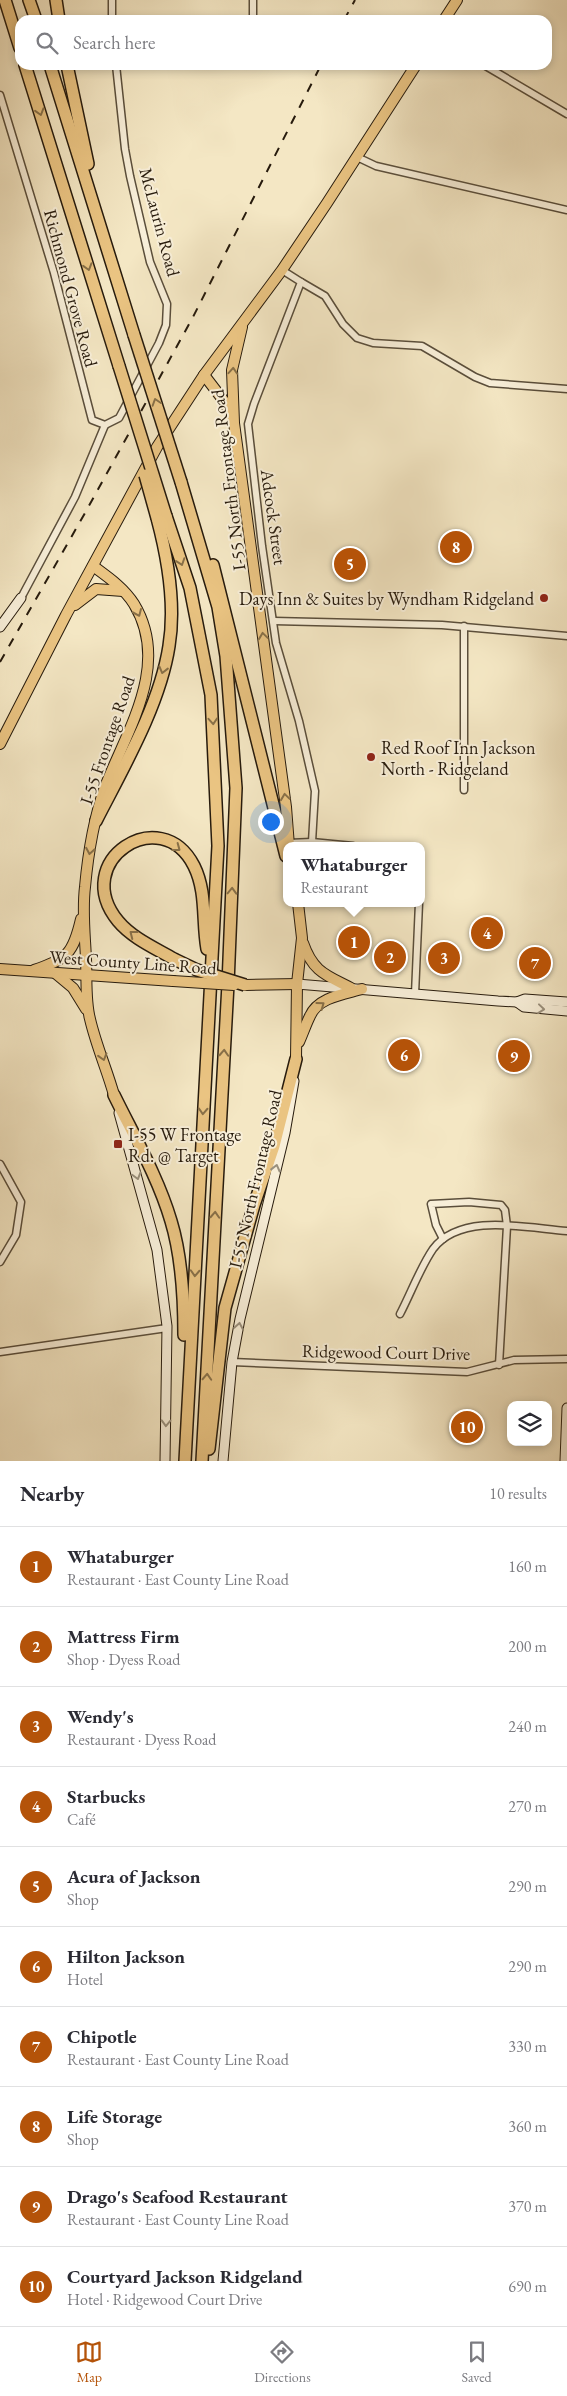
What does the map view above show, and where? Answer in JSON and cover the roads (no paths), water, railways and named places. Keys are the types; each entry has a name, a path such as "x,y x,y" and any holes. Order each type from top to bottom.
{"highway":[{"path":"5,0 15,32"},
{"path":"30,0 34,15"},
{"path":"56,0 58,15"},
{"path":"27,70 132,404 142,462 161,517 190,588 212,695 218,846 185,1461"},
{"path":"52,70 182,485 218,607 226,656 236,788 228,984 202,1461"},
{"path":"68,70 97,215"},
{"path":"182,485 220,583 283,844"},
{"path":"96,820 142,727 161,679 169,646 172,620 170,578 161,517"},
{"path":"210,969 200,880 194,864 170,842 143,838 129,842 108,863 104,875 106,897 118,921 134,936 174,960 197,970 245,985"},
{"path":"208,1461 225,1308 254,1205 278,1130 296,1059"},
{"path":"114,1095 155,1179 171,1222 179,1264 184,1319 186,1439"}],"main road":[{"path":"447,15 457,0"},
{"path":"0,744 66,615 157,447 204,375 282,270 413,70"},
{"name":"I-55 North Frontage Road","path":"244,320 232,370 234,423 285,797 288,842"},
{"path":"204,375 224,401 234,423"},
{"name":"I-55 Frontage Road","path":"90,1019 83,908 90,851 105,789 143,695 148,672 149,650 142,623 134,604 123,591 93,566"},
{"path":"66,615 83,597 96,589 123,591"},
{"name":"I-55 North Frontage Road","path":"296,1059 298,1043 297,984 302,938 298,907"},
{"path":"29,972 63,958 76,943 83,908"},
{"path":"302,938 313,965 320,972 351,988"},
{"name":"West County Line Road","path":"0,969 263,986 297,984"},
{"path":"55,974 73,988 90,1019 114,1095"},
{"path":"298,1043 310,1015 316,1007 326,1000 362,989"}],"street":[{"path":"112,0 112,15"},
{"path":"253,0 253,15"},
{"name":"McLaurin Road","path":"105,425 119,418 166,325 166,304 150,262 130,176 125,149 117,70"},
{"path":"492,70 567,114"},
{"name":"Richmond Grove Road","path":"0,95 54,273 92,420 105,425"},
{"path":"357,157 376,166 567,210"},
{"path":"282,270 325,296 343,324 357,338 373,343 422,346 475,377 490,383 567,389"},
{"name":"Adcock Street","path":"300,282 278,347 254,404 248,424 251,460 276,643 299,721 315,791 312,842"},
{"path":"0,627 21,598 75,497 105,425"},
{"path":"274,622 464,626 567,636"},
{"path":"464,626 464,790"},
{"path":"415,994 419,907"},
{"path":"297,984 517,1002 525,999 567,1002"},
{"path":"517,1002 524,1007 567,1011"},
{"name":"I-55 North Frontage Road","path":"223,1461 232,1362 246,1292 289,1115 296,1059"},
{"path":"114,1095 157,1250 167,1328 165,1461"},
{"path":"0,1164 21,1202 16,1235 0,1262"},
{"path":"443,1239 436,1225 431,1204 469,1202 501,1205 505,1210 507,1226 499,1365"},
{"path":"400,1314 432,1250 443,1239 462,1228 485,1225 567,1231"},
{"path":"0,1352 167,1328"},
{"name":"Ridgewood Court Drive","path":"232,1362 467,1372 514,1360 538,1358 567,1359"},
{"path":"565,1461 567,1408"}],"railway":[{"path":"347,15 355,0"},
{"path":"0,662 193,317 318,70"}],"place":[{"name":"Life Storage","path":"456,547"},
{"name":"Acura of Jackson","path":"350,564"},
{"name":"Days Inn & Suites by Wyndham Ridgeland","path":"544,598"},
{"name":"Red Roof Inn Jackson North - Ridgeland","path":"371,757"},
{"name":"Starbucks","path":"487,933"},
{"name":"Whataburger","path":"354,942"},
{"name":"Mattress Firm","path":"390,957"},
{"name":"Wendy's","path":"444,958"},
{"name":"Chipotle","path":"535,963"},
{"name":"Hilton Jackson","path":"404,1055"},
{"name":"Drago's Seafood Restaurant","path":"514,1056"},
{"name":"I-55 W Frontage Rd. @ Target","path":"118,1144"},
{"name":"Courtyard Jackson Ridgeland","path":"467,1427"}]}
